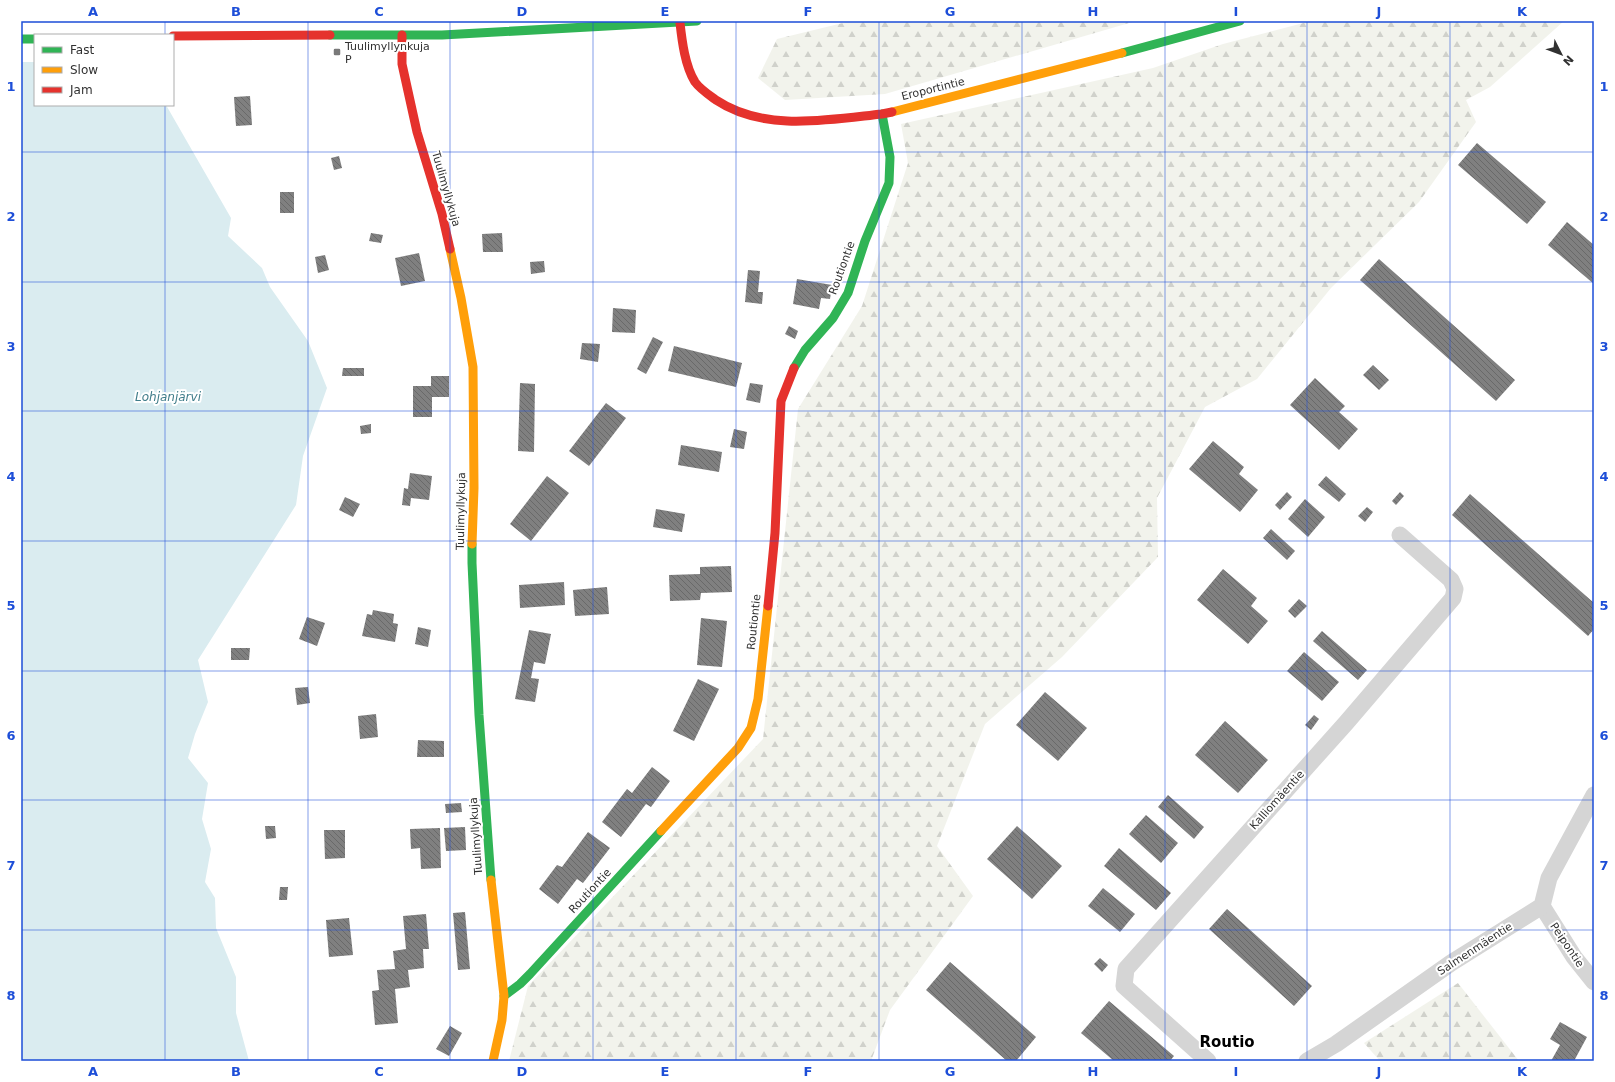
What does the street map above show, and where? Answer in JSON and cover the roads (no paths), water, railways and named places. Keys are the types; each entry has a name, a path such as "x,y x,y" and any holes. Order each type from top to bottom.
{"street":[{"path":"174,36 442,35 697,21"},
{"name":"Eroportintie","path":"680,23 683,47 695,82 707,94 722,104 752,117 807,122 882,114 1149,46 1240,21"},
{"name":"Tuulimyllykuja","path":"402,35 402,64 417,132 442,214 461,298 473,368 474,488 472,563 478,707 492,891 504,996"},
{"path":"21,39 34,39"},
{"name":"Routiontie","path":"504,996 530,974 738,748 751,728 758,699 775,534 781,401 792,372 805,350 834,318 848,293 865,241 889,183 890,157 882,114"},
{"name":"Kalliomäentie","path":"1208,1061 1124,986 1126,969 1346,723 1453,598 1455,589 1451,580 1400,535"},
{"path":"1542,906 1549,878 1594,795"},
{"name":"Peipontie","path":"1542,906 1574,957 1594,982"},
{"name":"Salmenmäentie","path":"1307,1061 1336,1044 1451,963 1542,906"},
{"path":"493,1061 502,1020 504,996"}],"water":[{"name":"Lohjanjärvi","path":"21,21 34,34 34,106 167,106 231,218 228,236 262,268 270,287 308,341 327,388 303,456 296,505 198,660 208,702 195,734 188,758 208,783 202,819 211,849 205,882 215,898 216,928 236,977 236,1013 249,1061 21,1061"}],"place":[{"name":"Tuulimyllynkuja P","path":"337,52"}],"district":[{"name":"Routio","path":"1227,1042"}]}
